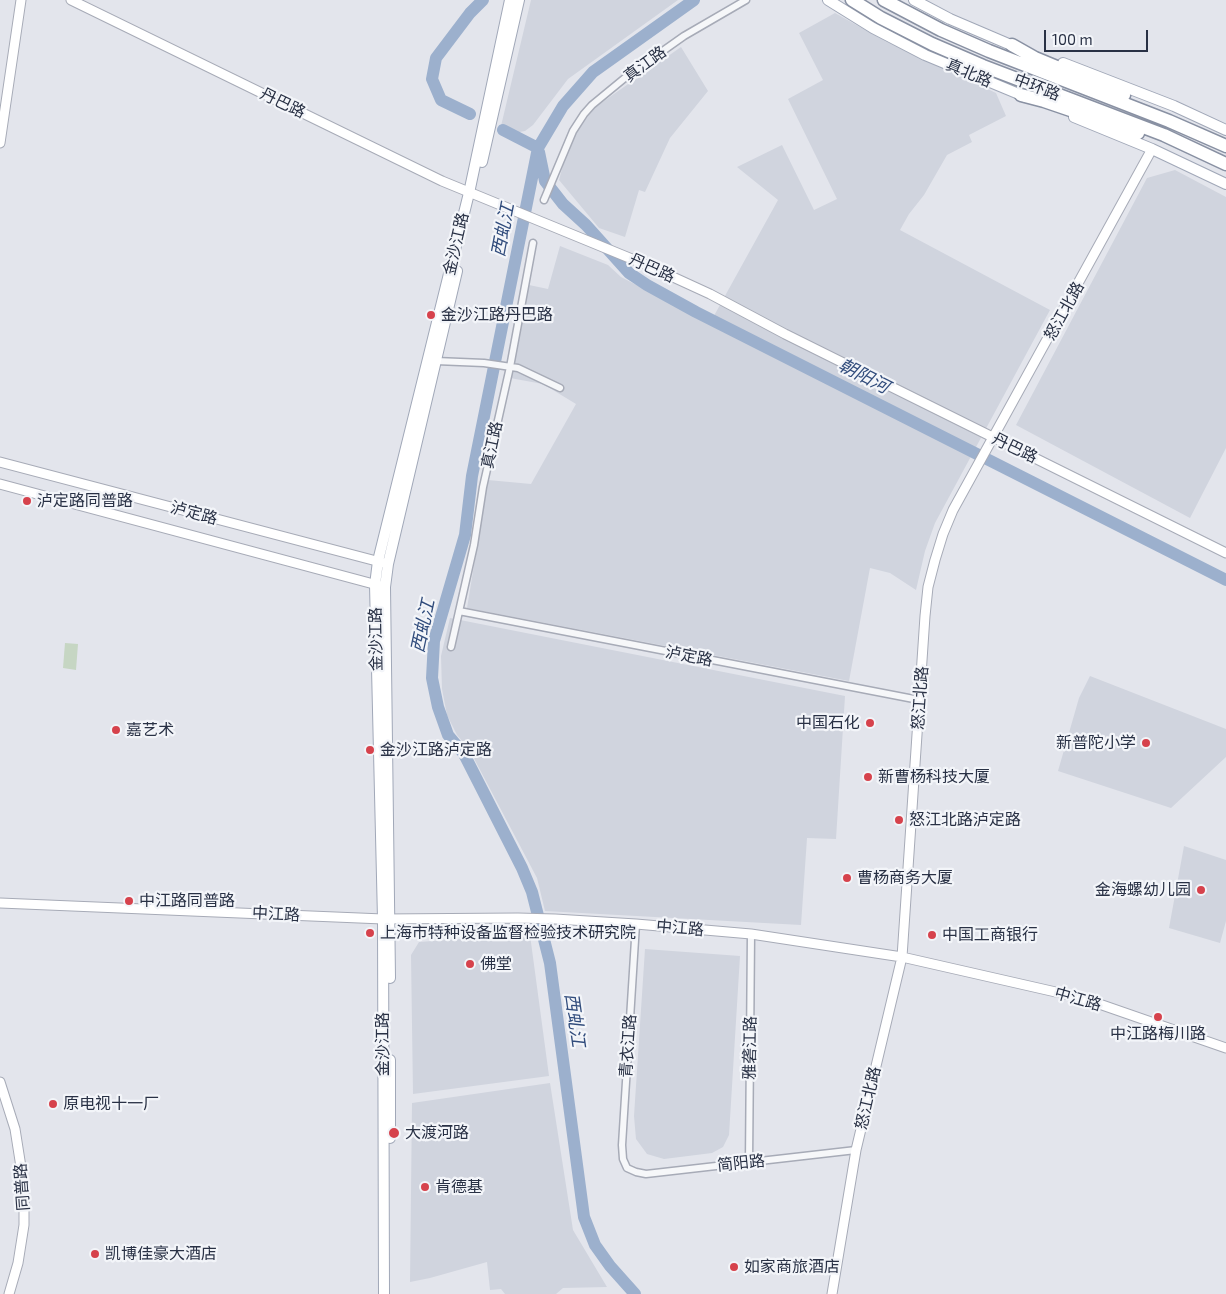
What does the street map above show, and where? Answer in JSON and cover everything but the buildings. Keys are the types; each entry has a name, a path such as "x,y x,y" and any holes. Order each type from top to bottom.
{"highway":[{"name":"中环路","path":"852,0 881,18 966,59 1139,125 1226,164"},
{"name":"中环路","path":"884,0 941,30 989,51 1226,146"},
{"path":"1012,46 1035,58 1142,103 1195,132"},
{"path":"1022,95 1136,133 1226,169"}],"main road":[{"name":"金沙江路","path":"383,562 436,361 472,194 510,0"},
{"name":"金沙江路","path":"390,1294 380,586 383,562 519,0"},
{"name":"真北路","path":"828,0 873,28 926,54 1152,149 1226,184"},
{"path":"914,0 950,19 1012,46 1148,95 1226,130"},
{"name":"金沙江路","path":"384,1294 386,919"}],"street":[{"path":"0,142 21,0"},
{"name":"丹巴路","path":"71,0 442,181 648,266 710,294 785,334 1226,553"},
{"name":"真江路","path":"544,200 575,127 592,105 626,77 684,36 746,0"},
{"name":"怒江北路","path":"832,1294 856,1150 902,957 925,616 928,587 935,560 943,534 978,464 1152,149"},
{"name":"真江路","path":"451,647 474,545 483,487 533,243"},
{"path":"436,361 518,368 560,388"},
{"name":"泸定路","path":"0,462 383,562"},
{"name":"泸定路","path":"0,484 380,586"},
{"name":"泸定路","path":"459,611 919,700"},
{"name":"中江路","path":"0,903 386,919 555,919 751,934 902,957 1082,998 1226,1048"},
{"name":"青衣江路","path":"627,1168 623,1159 622,1145 636,924"},
{"name":"雅砻江路","path":"749,1162 751,934"},
{"name":"同普路","path":"0,1083 15,1129 24,1186 24,1225 18,1263 9,1294"},
{"name":"简阳路","path":"627,1168 646,1174 856,1150"}],"shaded area":[{"path":"531,0 678,0 568,79 533,125 525,131 514,133 501,126"},
{"path":"835,13 885,41 996,93 1006,116 969,135 972,142 947,155 924,195 909,214 900,230 1050,310 935,523 925,551 916,590 890,573 870,568 849,681 467,608 488,480 531,484 576,404 543,384 510,378 529,285 548,289 560,246 608,265 621,277 710,323 778,200 737,167 782,145 814,210 837,199 788,99 823,80 799,33"},
{"path":"681,47 708,91 670,138 645,192 639,190 625,237 599,228 559,180 576,133 594,108"},
{"path":"1175,170 1226,197 1226,448 1190,518 1016,425 1147,178"},
{"path":"450,618 845,696 836,839 807,838 801,925 545,911 537,878 469,749 457,735 447,715 442,689 441,656"},
{"name":"新普陀小学","path":"1090,676 1226,729 1226,757 1171,808 1058,771 1079,698"},
{"name":"金海螺幼儿园","path":"1184,846 1226,860 1226,921 1220,943 1169,928"},
{"path":"530,935 549,1076 413,1094 411,955 419,942"},
{"path":"645,949 740,956 729,1135 723,1147 712,1153 664,1159 647,1154 636,1139 634,1116"},
{"path":"550,1083 573,1230 607,1287 563,1288 556,1294 505,1294 501,1289 490,1290 487,1262 410,1282 412,1103"}],"green space":[{"path":"65,643 78,644 76,670 63,668"}],"waterway":[{"path":"470,114 441,100 432,79 436,58 470,13 483,0"},
{"name":"西虬江","path":"635,1294 610,1266 595,1245 584,1217 550,963 532,892 522,868 464,754 448,735 438,707 432,678 434,641 465,535 472,476 538,148 563,106 593,72 694,0"},
{"path":"503,130 538,148"},
{"name":"朝阳河","path":"539,152 545,181 563,204 586,225 629,273 647,285 696,312 1226,580"}],"place":[{"name":"金沙江路丹巴路","path":"431,315"},
{"name":"泸定路同普路","path":"27,501"},
{"name":"中国石化","path":"870,723"},
{"name":"嘉艺术","path":"116,730"},
{"name":"新普陀小学","path":"1146,743"},
{"name":"金沙江路泸定路","path":"370,750"},
{"name":"新曹杨科技大厦","path":"868,777"},
{"name":"怒江北路泸定路","path":"899,820"},
{"name":"曹杨商务大厦","path":"847,878"},
{"name":"金海螺幼儿园","path":"1201,890"},
{"name":"中江路同普路","path":"129,901"},
{"name":"上海市特种设备监督检验技术研究院","path":"370,933"},
{"name":"中国工商银行","path":"932,935"},
{"name":"佛堂","path":"470,964"},
{"name":"中江路梅川路","path":"1158,1017"},
{"name":"原电视十一厂","path":"53,1104"},
{"name":"大渡河路","path":"394,1133"},
{"name":"肯德基","path":"425,1187"},
{"name":"凯博佳豪大酒店","path":"95,1254"},
{"name":"如家商旅酒店","path":"734,1267"}]}
